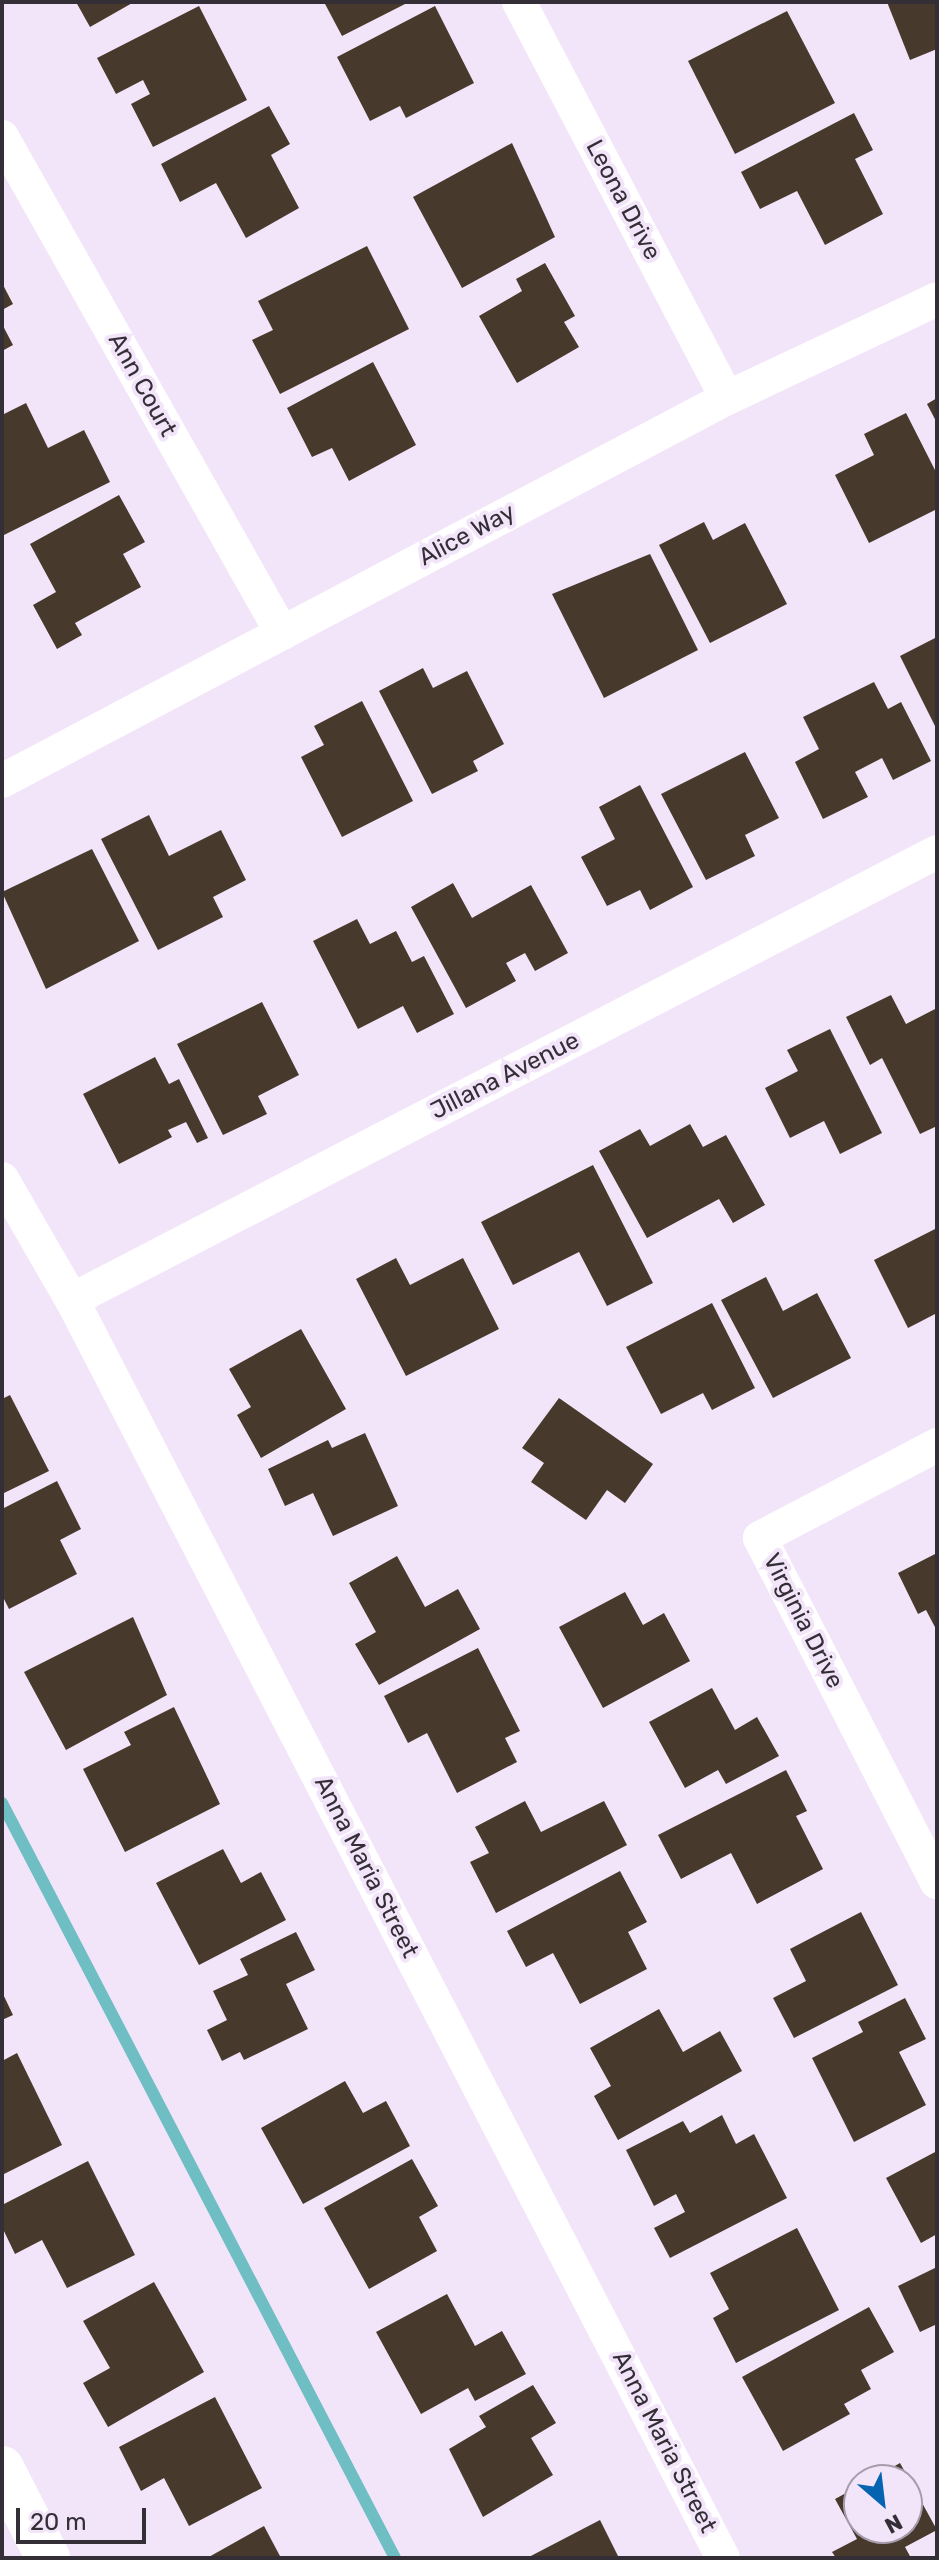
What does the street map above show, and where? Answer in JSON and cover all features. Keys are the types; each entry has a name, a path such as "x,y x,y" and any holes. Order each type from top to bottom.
{"street":[{"name":"Leona Drive","path":"519,2 727,398"},
{"name":"Ann Court","path":"2,137 282,633"},
{"name":"Alice Way","path":"2,781 727,398 937,299"},
{"name":"Jillana Avenue","path":"72,1300 937,852"},
{"name":"Anna Maria Street","path":"2,1179 72,1300 723,2558"},
{"name":"Virginia Drive","path":"937,1445 760,1538 937,1882"},
{"path":"2,2468 48,2558"}],"building":[{"path":"76,2 134,2 90,27"},
{"path":"324,2 409,2 342,36"},
{"path":"887,2 937,2 937,49 910,60"},
{"path":"199,6 247,100 153,147 131,104 150,94 143,80 116,94 97,58"},
{"path":"435,6 474,83 406,118 400,106 370,121 337,57"},
{"path":"787,11 835,103 735,154 688,61"},
{"path":"269,106 290,144 271,155 299,208 246,238 216,183 180,202 161,164"},
{"path":"854,113 873,150 855,159 883,214 825,245 797,191 760,209 741,172"},
{"path":"512,143 555,237 462,288 413,197"},
{"path":"367,246 409,329 280,394 252,340 273,330 258,301"},
{"path":"545,263 575,316 564,322 579,347 517,383 479,316 522,291 516,279"},
{"path":"2,283 13,304 2,310"},
{"path":"2,324 13,345 2,351"},
{"path":"373,362 416,445 349,481 332,448 312,457 287,408"},
{"path":"937,398 937,423 927,404"},
{"path":"26,403 48,448 84,430 110,482 2,536 2,415"},
{"path":"906,413 937,474 937,509 869,543 835,475 874,455 864,434"},
{"path":"119,495 145,542 123,554 141,587 75,623 82,635 57,649 33,605 56,592 30,544"},
{"path":"704,522 713,540 745,523 787,604 710,643 659,545"},
{"path":"650,554 698,650 604,698 552,594"},
{"path":"937,637 937,730 900,656"},
{"path":"423,668 433,688 467,671 504,744 473,761 478,771 432,794 379,691"},
{"path":"874,682 888,709 901,702 931,761 893,780 882,758 855,772 868,797 823,819 795,762 819,749 803,717"},
{"path":"362,701 413,801 342,837 301,757 324,745 314,726"},
{"path":"745,752 779,818 745,835 755,856 706,880 661,794"},
{"path":"640,785 693,887 650,910 640,890 607,906 581,857 615,839 599,807"},
{"path":"149,815 169,856 221,830 246,880 213,897 223,917 158,950 101,839"},
{"path":"92,849 139,941 46,989 2,892"},
{"path":"453,883 472,918 531,885 568,953 535,971 525,953 506,963 516,981 466,1008 411,907"},
{"path":"357,919 370,944 396,931 412,962 424,956 454,1014 417,1033 403,1006 358,1029 313,941"},
{"path":"891,995 906,1024 937,1008 937,1126 920,1134 882,1058 870,1065 846,1017"},
{"path":"262,1002 299,1075 258,1096 267,1114 223,1135 177,1044"},
{"path":"830,1029 882,1133 840,1154 824,1121 790,1138 765,1088 798,1071 787,1050"},
{"path":"155,1057 169,1084 179,1079 208,1138 197,1143 186,1122 168,1130 172,1137 119,1164 83,1094"},
{"path":"690,1124 703,1147 726,1135 765,1205 733,1223 719,1199 647,1238 599,1151 640,1129 650,1146"},
{"path":"593,1165 653,1283 607,1306 579,1252 513,1285 481,1222"},
{"path":"937,1228 937,1313 908,1328 874,1260"},
{"path":"396,1258 410,1285 463,1258 499,1329 406,1376 356,1279"},
{"path":"766,1277 783,1311 817,1293 851,1358 773,1398 721,1300"},
{"path":"712,1303 755,1388 712,1410 703,1393 661,1414 626,1347"},
{"path":"301,1329 346,1409 261,1458 237,1415 251,1407 229,1369"},
{"path":"10,1395 49,1471 2,1494 2,1399"},
{"path":"559,1398 653,1464 625,1503 607,1490 586,1520 531,1482 544,1463 522,1448"},
{"path":"365,1433 398,1506 333,1536 313,1493 285,1506 268,1469 328,1440 332,1448"},
{"path":"57,1481 81,1529 60,1540 77,1574 9,1609 2,1595 2,1509"},
{"path":"937,1553 937,1631 926,1610 918,1614 898,1573"},
{"path":"397,1556 425,1607 458,1589 480,1629 379,1685 355,1644 376,1632 349,1583"},
{"path":"625,1592 643,1625 664,1613 690,1661 603,1708 559,1627"},
{"path":"133,1617 167,1695 66,1750 24,1672"},
{"path":"478,1648 520,1731 505,1738 517,1762 457,1793 427,1733 408,1743 384,1696"},
{"path":"712,1688 735,1730 757,1717 779,1756 726,1784 718,1770 685,1788 649,1722"},
{"path":"174,1707 220,1804 125,1852 83,1769 131,1745 124,1732"},
{"path":"786,1770 807,1811 796,1816 823,1869 757,1904 731,1853 681,1879 658,1835"},
{"path":"525,1801 541,1832 604,1801 627,1845 496,1913 470,1862 489,1853 475,1827"},
{"path":"223,1849 241,1883 261,1872 286,1920 199,1965 156,1883"},
{"path":"620,1871 647,1922 628,1932 647,1969 580,2004 553,1953 526,1967 507,1931"},
{"path":"861,1912 898,1985 794,2038 773,1998 806,1981 790,1949"},
{"path":"296,1932 315,1970 286,1984 308,2029 244,2060 240,2052 222,2061 207,2030 227,2020 213,1991 248,1975 240,1959"},
{"path":"2,1992 13,2015 2,2020"},
{"path":"905,1998 926,2039 899,2052 926,2105 854,2142 812,2058 863,2032 858,2022"},
{"path":"659,2009 683,2052 720,2031 742,2071 618,2140 594,2096 611,2086 590,2048"},
{"path":"17,2053 62,2145 2,2175 2,2061"},
{"path":"345,2081 363,2113 386,2101 410,2146 303,2204 261,2128"},
{"path":"722,2115 736,2144 754,2134 787,2198 670,2258 654,2228 685,2212 676,2194 654,2206 626,2150 683,2121 690,2133"},
{"path":"937,2151 937,2234 921,2243 886,2178"},
{"path":"412,2159 438,2206 419,2217 437,2251 369,2289 324,2208"},
{"path":"88,2161 135,2255 67,2288 42,2240 15,2254 2,2227 2,2205"},
{"path":"797,2228 839,2310 736,2363 713,2318 729,2309 710,2273"},
{"path":"937,2267 937,2324 920,2332 898,2286"},
{"path":"154,2282 204,2372 108,2427 83,2383 110,2368 83,2321"},
{"path":"447,2294 475,2346 502,2331 526,2374 475,2401 468,2388 421,2414 376,2332"},
{"path":"869,2307 894,2352 861,2370 871,2389 844,2404 850,2414 783,2451 742,2377"},
{"path":"533,2385 556,2423 531,2438 553,2475 483,2517 449,2449 486,2427 479,2416"},
{"path":"215,2397 262,2488 189,2526 164,2478 141,2491 119,2447"},
{"path":"843,2495 843,2514 835,2499"},
{"path":"923,2505 937,2530 923,2537"},
{"path":"600,2520 619,2558 527,2558"},
{"path":"264,2526 281,2558 207,2558"},
{"path":"847,2544 911,2544 905,2547 911,2558 836,2558 832,2552"}],"waterway":[{"path":"2,1803 395,2558"}]}
